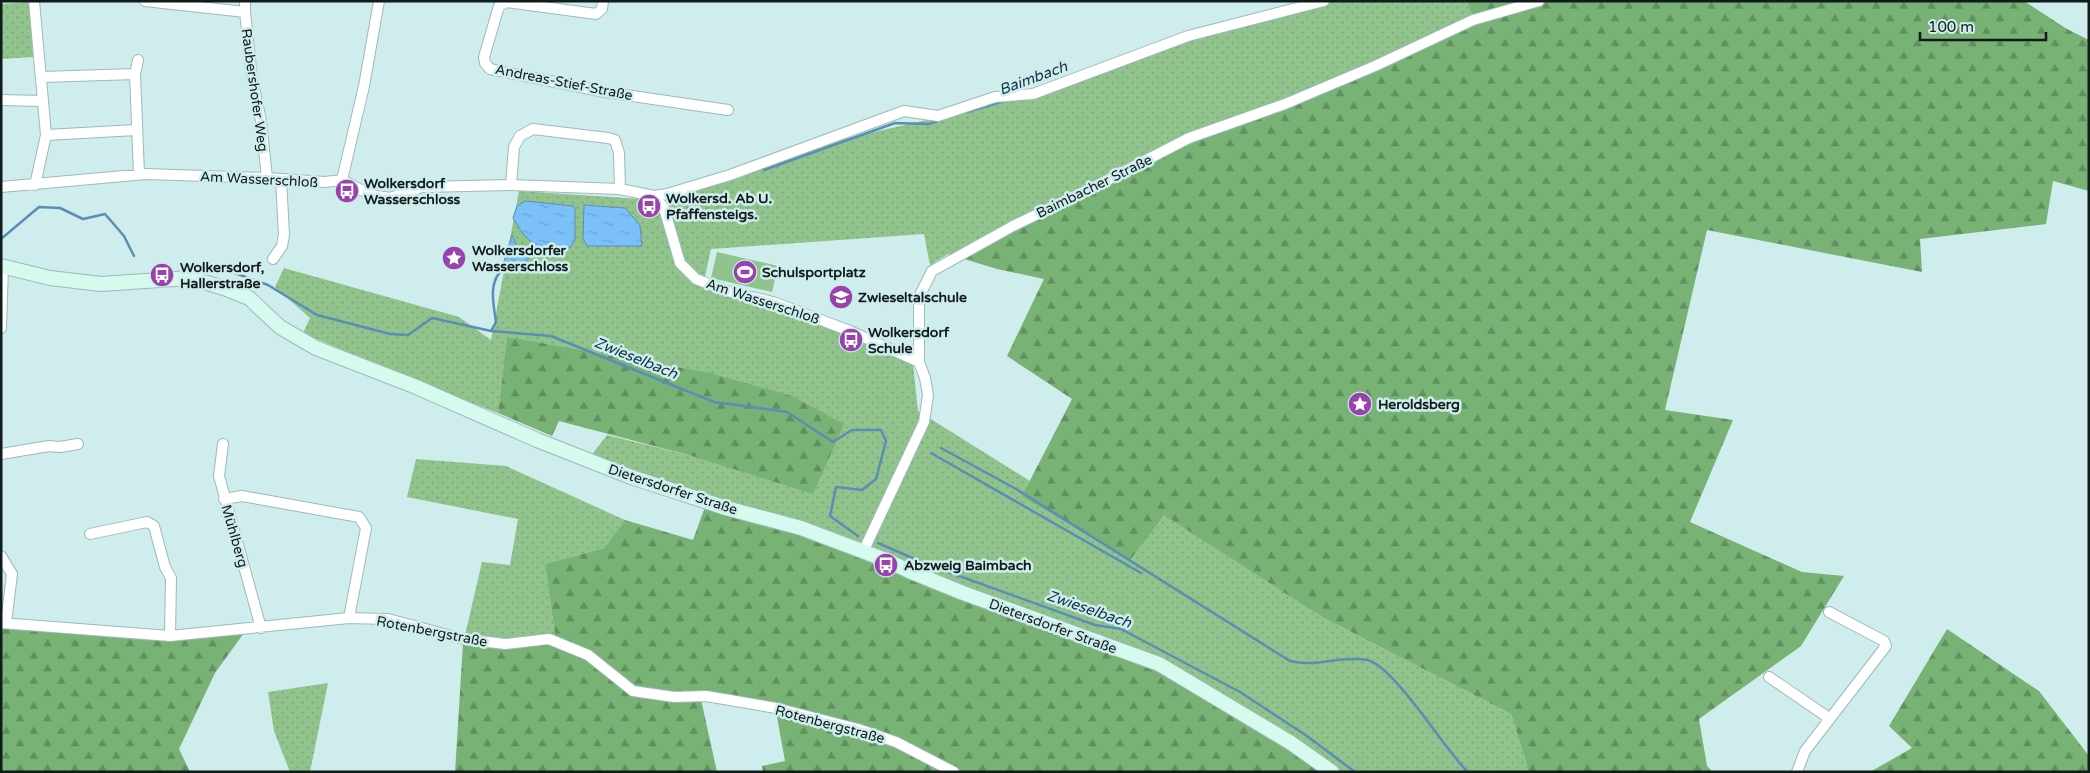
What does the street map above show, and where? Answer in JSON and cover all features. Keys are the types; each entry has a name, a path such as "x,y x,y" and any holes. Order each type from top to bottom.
{"street":[{"path":"34,1 46,135 34,185"},
{"path":"146,1 245,7"},
{"path":"379,1 364,86 342,180 371,196 390,198 422,187 511,185 620,189 654,196 667,194 730,175 904,111 938,116 995,97 1033,94 1188,36 1324,1"},
{"name":"Andreas-Stief-Straße","path":"603,1 602,9 596,14 507,2 499,6 484,57 485,63 490,69 605,92 728,110"},
{"name":"Baimbacher Straße","path":"863,552 924,422 928,395 925,378 918,362 919,297 932,271 1013,226 1189,138 1285,104 1375,66 1473,20 1539,1"},
{"name":"Raubershofer Weg","path":"245,7 252,78 261,121 267,178"},
{"path":"138,60 136,74 136,130 139,174"},
{"path":"42,77 136,74"},
{"path":"1,100 43,101"},
{"path":"511,185 514,147 520,136 533,129 615,140 619,153 620,189"},
{"path":"46,135 136,130"},
{"name":"Am Wasserschloß","path":"1,187 139,174 267,178 325,182 342,180"},
{"path":"273,259 282,246 284,235 281,179"},
{"name":"Am Wasserschloß","path":"654,196 664,208 680,263 696,279 727,291 773,302 850,331 918,362"},
{"path":"1,328 2,266"},
{"name":"Dietersdorfer Straße","path":"2,266 50,278 101,284 190,278 224,288 248,298 280,326 316,348 414,386 537,440 631,477 726,508 801,528 886,560 963,593 1159,664 1291,742 1332,772"},
{"path":"1,454 49,446 60,448 78,444"},
{"name":"Mühlberg","path":"223,444 219,476 261,628"},
{"path":"224,499 242,496 359,517 366,528 348,618"},
{"path":"90,534 147,522 154,526 165,567 171,578 170,636"},
{"path":"1,556 12,574 4,623"},
{"path":"1798,772 1805,751 1886,646 1884,641 1830,612"},
{"name":"Rotenbergstraße","path":"4,623 170,636 348,618 388,619 463,639 505,644 549,639 588,655 632,691 674,697 706,696 776,708 858,728 896,742 949,771"},
{"path":"1769,677 1830,718"}],"green space":[{"path":"1318,1 1467,1 1475,24 1016,226 948,254 930,265 924,234 711,249 704,281 912,355 918,411 1030,481 1023,496 1164,514 1322,617 1511,714 1529,772 1326,772 1153,667 587,461 607,435 692,456 507,338 498,413 417,382 303,333 310,318 275,287 284,268 459,317 491,340 519,191 656,200 731,181 831,142 957,113 1072,82 1185,36"},
{"path":"1467,1 2024,1 2067,29 2089,40 2089,191 2053,181 2046,224 1920,239 1922,272 1707,230 1665,410 1733,420 1690,522 1802,572 1844,576 1801,646 1699,719 1707,766 1713,772 1529,772 1511,714 1322,617 1164,515 1130,560 1022,496 1072,399 1007,356 1044,279 997,269 948,254 1016,226 1189,143 1289,106 1475,24"},
{"path":"30,2 33,57 1,59 1,4"},
{"name":"Schulsportplatz","path":"717,252 778,266 772,292 711,278"},
{"path":"507,337 710,373 792,396 844,424 813,494 692,456 559,421 552,436 498,413"},
{"path":"416,459 506,466 625,520 604,548 545,564 555,635 504,649 463,644 482,562 510,565 518,519 407,497"},
{"path":"706,504 797,533 1153,667 1326,772 763,772 762,766 785,761 775,706 700,695 717,772 455,772 463,644 504,649 555,635 545,564 604,548 625,520 693,540"},
{"path":"1,627 244,633 215,673 179,749 190,772 1,772"},
{"path":"1947,629 2039,691 2089,756 2089,772 1870,772 1912,748 1889,726"},
{"path":"328,683 310,772 290,772 274,731 268,692"}],"water":[{"path":"525,201 573,206 575,209 575,240 570,248 542,246 530,241 525,236 513,218 517,206"},
{"path":"584,205 625,208 640,225 642,246 587,246 583,239"},
{"path":"512,235 518,249 529,258 517,267 501,271"}],"waterway":[{"name":"Baimbach","path":"967,112 1008,100"},
{"name":"Baimbach","path":"764,170 895,123 929,124 941,120"},
{"name":"Zwieselbach","path":"1,239 39,207 60,208 83,219 105,214 124,236 134,256"},
{"name":"Zwieselbach","path":"229,271 268,285 317,315 390,334 408,335 432,318 491,331 551,336 714,402 787,412 833,442 852,430 881,430 886,441 876,479 862,490 836,487 830,516 858,536"},
{"name":"Baimbach","path":"491,331 496,322 493,302 494,282 501,271"},
{"path":"941,448 1016,489 1290,661 1309,663 1357,659 1367,660 1378,665 1404,691 1466,770"},
{"path":"931,453 1141,573"},
{"name":"Zwieselbach","path":"878,543 926,564 1095,625 1121,629 1240,692 1307,736 1355,772"}],"place":[{"name":"Wolkersdorf Wasserschloss","path":"347,191"},
{"name":"Wolkersd. Ab U. Pfaffensteigs.","path":"649,206"},
{"name":"Wolkersdorfer Wasserschloss","path":"454,258"},
{"name":"Schulsportplatz","path":"745,272"},
{"name":"Wolkersdorf, Hallerstraße","path":"162,275"},
{"name":"Zwieseltalschule","path":"841,297"},
{"name":"Wolkersdorf Schule","path":"851,340"},
{"name":"Heroldsberg","path":"1360,404"},
{"name":"Abzweig Baimbach","path":"886,565"}]}
